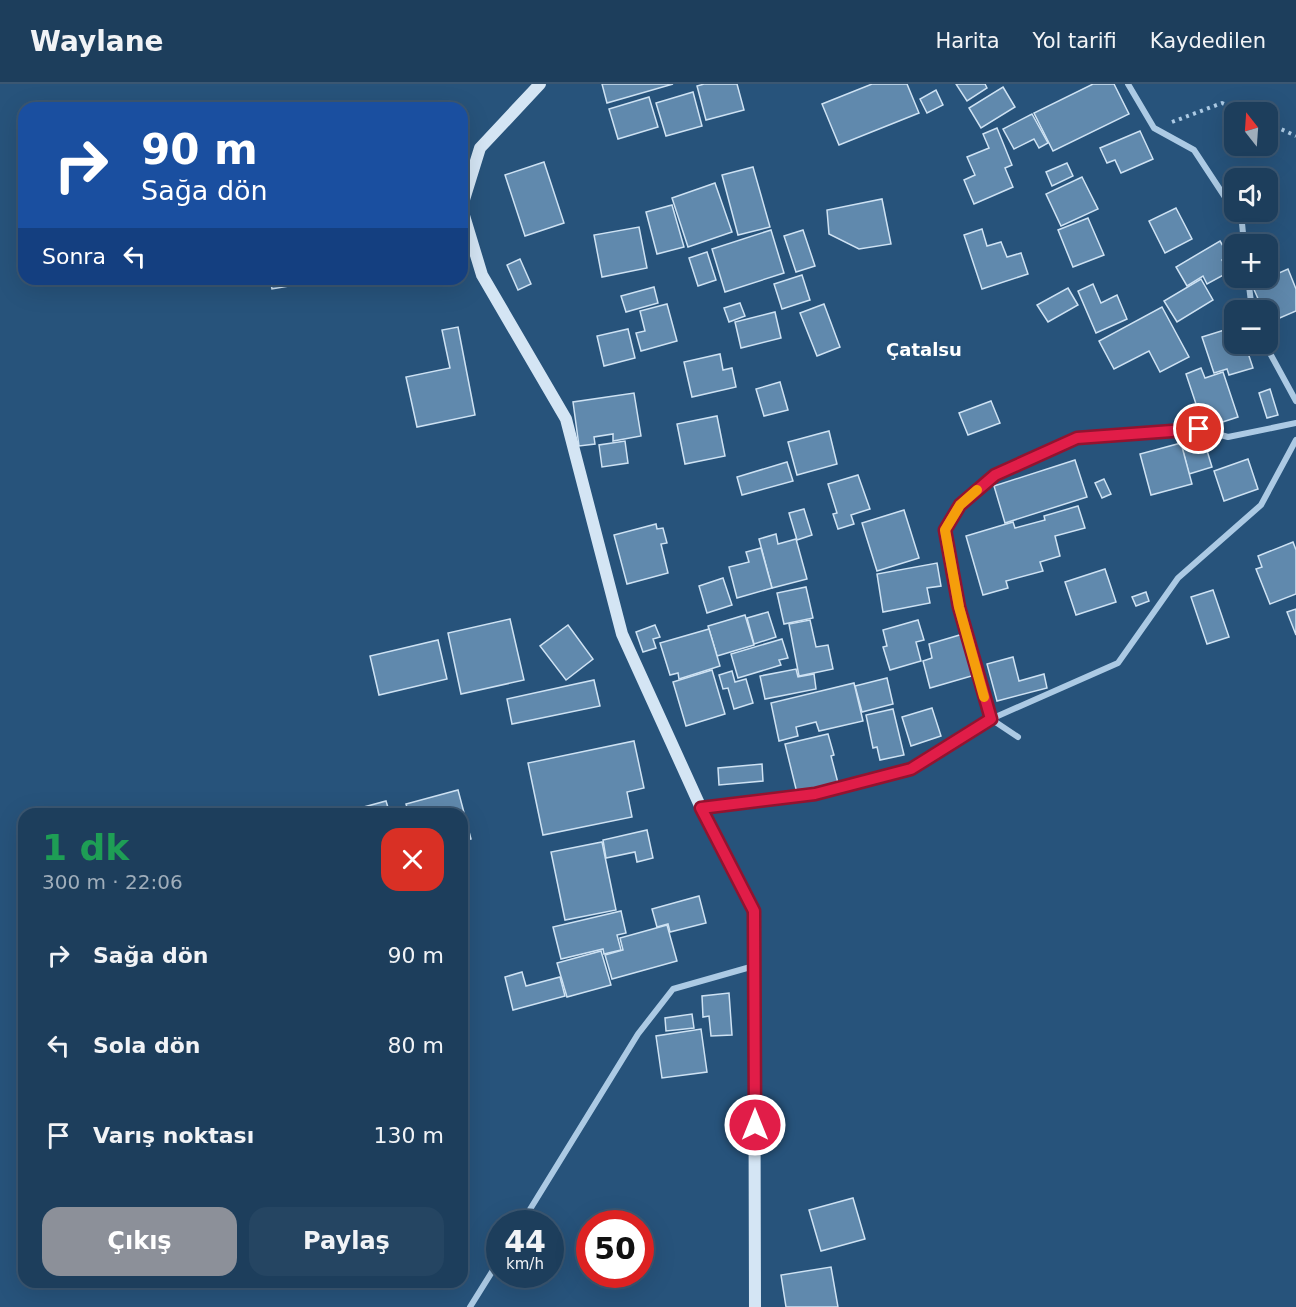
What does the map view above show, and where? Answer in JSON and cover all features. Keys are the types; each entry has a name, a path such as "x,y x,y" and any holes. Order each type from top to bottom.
{"main road":[{"path":"468,188 480,148 540,84"},
{"path":"468,228 482,275 566,419 622,634 701,808 754,911 755,1307"}],"street":[{"path":"1128,84 1154,128 1194,150 1242,223 1243,234"},
{"path":"1270,354 1296,401"},
{"path":"1018,737 991,719 959,607 945,530 960,505 995,475 1077,438 1199,429 1228,437 1296,423"},
{"path":"701,808 815,794 911,769 991,719 1118,663 1178,578 1261,505 1296,440"},
{"path":"530,1210 638,1034 673,989 755,966"},
{"path":"470,1307 486,1281"}],"path":[{"path":"1154,128 1224,104"},
{"path":"1278,128 1296,136"}],"building":[{"path":"602,84 673,84 607,103"},
{"path":"737,84 744,110 706,120 697,86"},
{"path":"872,84 907,84 919,113 839,145 822,104"},
{"path":"956,84 985,84 987,88 967,101"},
{"path":"1093,84 1114,84 1129,114 1053,151 1034,113"},
{"path":"1003,87 1015,107 981,128 969,108"},
{"path":"936,90 943,105 927,113 920,99"},
{"path":"693,92 702,126 666,136 656,103"},
{"path":"649,97 658,127 618,139 609,109"},
{"path":"1032,114 1048,143 1039,148 1034,139 1014,149 1003,129"},
{"path":"997,128 1012,165 1005,168 1013,187 974,204 964,180 975,175 967,157 989,148 983,134"},
{"path":"1140,131 1153,159 1121,173 1115,160 1107,163 1100,148"},
{"path":"544,162 564,223 525,236 505,175"},
{"path":"1067,163 1073,176 1052,186 1046,172"},
{"path":"753,167 770,227 738,235 722,175"},
{"path":"1082,177 1098,209 1061,226 1046,194"},
{"path":"715,183 732,232 688,247 672,198"},
{"path":"882,199 891,244 859,249 829,234 827,210"},
{"path":"672,205 684,247 657,254 646,212"},
{"path":"1176,208 1192,239 1165,253 1149,221"},
{"path":"1088,218 1104,255 1073,267 1058,230"},
{"path":"639,227 647,268 602,277 594,235"},
{"path":"982,229 987,246 1001,242 1007,257 1021,253 1028,274 982,289 964,235"},
{"path":"771,230 784,273 725,292 712,249"},
{"path":"803,230 815,266 796,272 784,236"},
{"path":"1220,241 1224,248 1222,260 1224,275 1207,284 1203,276 1187,286 1176,267"},
{"path":"707,252 716,280 698,286 689,258"},
{"path":"520,259 531,284 518,290 507,265"},
{"path":"1288,269 1296,289 1296,311 1278,319 1278,300 1259,300 1253,288 1278,288 1278,273"},
{"path":"802,275 810,300 782,309 774,284"},
{"path":"1201,279 1213,300 1177,322 1164,301"},
{"path":"1093,284 1101,303 1117,295 1127,319 1096,333 1078,291"},
{"path":"271,285 295,285 272,289"},
{"path":"654,287 658,303 626,312 621,296"},
{"path":"1068,288 1078,305 1048,322 1037,305"},
{"path":"740,303 745,316 729,322 724,308"},
{"path":"667,304 677,341 641,351 636,333 645,331 640,311"},
{"path":"824,304 840,347 817,356 800,313"},
{"path":"1162,307 1189,357 1160,372 1149,351 1114,369 1099,341"},
{"path":"775,312 781,338 741,348 735,322"},
{"path":"458,327 475,415 417,427 406,377 450,368 442,330"},
{"path":"628,329 635,358 604,366 597,336"},
{"path":"1224,330 1224,354 1248,354 1253,368 1229,375 1227,369 1214,373 1202,337"},
{"path":"720,354 723,370 732,368 736,387 692,397 684,362"},
{"path":"1201,368 1205,378 1223,372 1238,417 1204,428 1186,374"},
{"path":"780,382 788,410 764,416 756,389"},
{"path":"1270,389 1278,415 1267,418 1259,393"},
{"path":"634,393 641,436 613,441 613,434 594,437 595,444 579,446 573,402"},
{"path":"991,401 1000,423 968,435 959,413"},
{"path":"717,416 725,456 685,464 677,424"},
{"path":"829,431 837,464 797,475 788,442"},
{"path":"1202,434 1212,467 1189,474 1180,440"},
{"path":"625,441 628,463 602,467 599,445"},
{"path":"1181,443 1192,484 1151,495 1140,454"},
{"path":"1248,459 1258,489 1224,501 1214,471"},
{"path":"1075,460 1087,497 1005,523 994,486"},
{"path":"787,462 793,481 742,495 737,477"},
{"path":"858,475 870,509 851,515 854,524 838,529 833,514 837,513 828,484"},
{"path":"1104,479 1111,494 1102,498 1095,483"},
{"path":"1078,506 1085,528 1055,536 1060,556 1040,562 1043,571 1006,581 1008,588 983,595 966,536 1013,522 1015,528 1045,520 1044,516"},
{"path":"804,509 812,535 797,540 789,513"},
{"path":"904,510 919,558 877,571 862,523"},
{"path":"656,524 657,529 663,528 667,543 661,544 668,573 627,584 614,535"},
{"path":"776,534 778,544 796,539 807,579 772,588 759,539"},
{"path":"1293,542 1296,550 1296,594 1270,604 1256,569 1262,567 1258,556"},
{"path":"761,548 772,588 737,598 729,567 749,562 746,552"},
{"path":"937,563 941,586 927,588 930,603 883,612 877,574"},
{"path":"1105,569 1116,602 1076,615 1065,582"},
{"path":"723,578 732,605 707,613 699,586"},
{"path":"806,587 813,618 784,624 777,593"},
{"path":"1213,590 1229,637 1207,644 1191,597"},
{"path":"1146,592 1149,601 1136,606 1132,597"},
{"path":"1296,609 1296,635 1287,612"},
{"path":"768,612 776,637 754,644 747,618"},
{"path":"745,615 754,645 717,656 708,626"},
{"path":"510,619 524,680 461,694 448,633"},
{"path":"810,620 816,647 828,645 833,669 799,676 789,624"},
{"path":"918,620 924,640 916,642 921,661 890,670 883,647 887,646 883,630"},
{"path":"568,625 593,659 566,680 540,646"},
{"path":"655,625 660,637 653,639 656,648 643,652 636,632"},
{"path":"709,629 720,666 679,679 678,673 670,675 660,643"},
{"path":"963,634 975,675 930,688 923,661 932,658 929,644"},
{"path":"782,639 788,658 779,660 781,665 738,678 731,654"},
{"path":"438,640 447,679 379,695 370,656"},
{"path":"1013,657 1019,681 1044,674 1047,688 997,701 987,664"},
{"path":"796,669 798,677 814,674 816,689 765,699 760,676"},
{"path":"712,670 725,714 686,726 673,682"},
{"path":"732,671 735,682 746,679 753,703 734,709 728,688 723,689 719,675"},
{"path":"887,678 893,704 862,712 855,686"},
{"path":"594,680 600,706 512,724 507,699"},
{"path":"854,683 863,721 819,731 816,722 796,727 798,736 779,741 771,703"},
{"path":"932,708 941,736 911,746 902,717"},
{"path":"893,709 904,755 880,760 877,747 873,748 866,715"},
{"path":"828,734 838,783 797,793 785,744"},
{"path":"634,741 644,788 627,792 632,817 543,835 528,763"},
{"path":"762,764 763,781 719,785 718,768"},
{"path":"458,790 463,808 407,808 406,804"},
{"path":"386,801 388,808 360,808"},
{"path":"647,830 653,858 637,862 635,852 606,858 603,840"},
{"path":"602,842 616,910 565,920 551,852"},
{"path":"699,896 706,923 670,932 668,924 657,927 652,909"},
{"path":"621,911 626,933 617,935 621,950 604,954 603,949 561,959 553,927"},
{"path":"667,925 677,961 612,979 605,955 623,950 620,938"},
{"path":"601,951 611,985 567,997 557,963"},
{"path":"522,972 526,986 560,977 565,996 513,1010 505,977"},
{"path":"729,993 732,1035 711,1036 709,1016 703,1017 702,996"},
{"path":"692,1014 694,1028 666,1031 665,1018"},
{"path":"701,1029 707,1072 662,1078 656,1036"},
{"path":"853,1198 865,1239 821,1251 809,1210"},
{"path":"831,1267 838,1307 786,1307 781,1275"}],"slow traffic":[{"path":"977,490 960,505 945,530 959,607 984,697"}],"district":[{"name":"Çatalsu","path":"924,350"}],"route":[{"path":"755,1125 754,911 701,808 815,794 911,769 991,719 959,607 945,530 960,505 995,475 1077,438 1199,429"}]}
